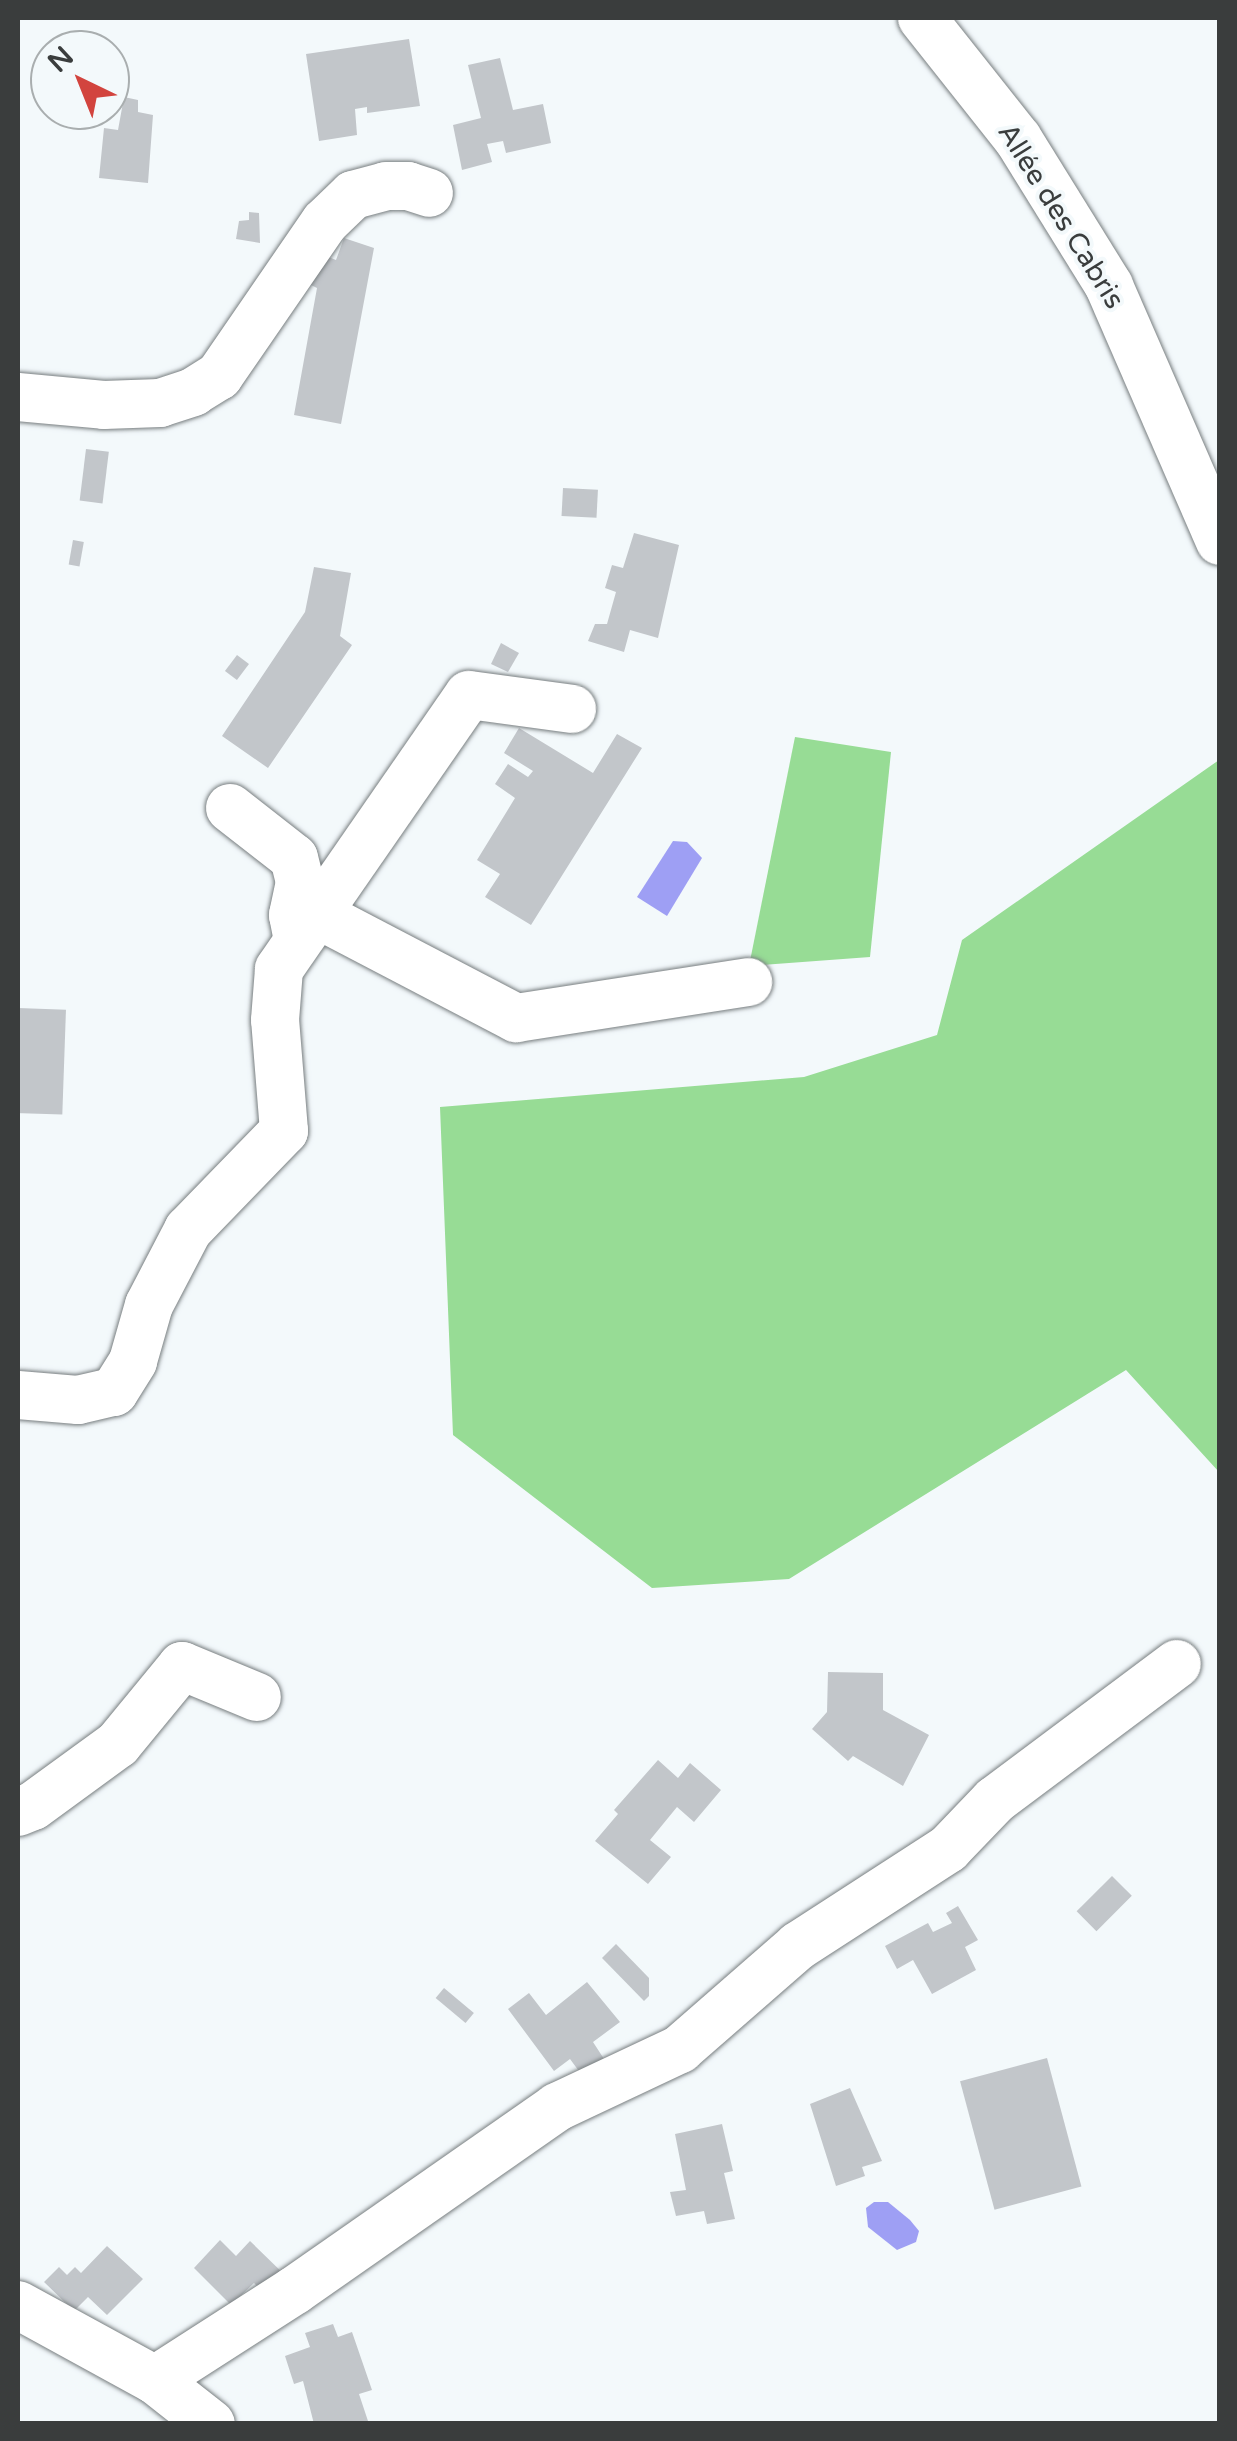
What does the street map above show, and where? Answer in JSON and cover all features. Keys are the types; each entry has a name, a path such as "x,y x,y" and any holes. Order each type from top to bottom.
{"street":[{"name":"Allée des Cabris","path":"922,18 1018,139 1109,286 1220,541"},
{"path":"18,397 104,405 160,402 194,392 219,376 326,222 354,196 386,186 408,186 428,193"},
{"path":"18,1395 78,1400 114,1392 133,1361 149,1305 188,1230 284,1131 275,1020 278,969 469,695 572,710"},
{"path":"230,808 294,858 300,882 293,915 308,928 516,1018 748,982"},
{"path":"155,2380 295,2290 557,2107 680,2049 798,1946 948,1849 995,1800 1176,1664"},
{"path":"18,1812 34,1806 118,1744 182,1666 257,1698"},
{"path":"18,2305 155,2380 211,2424"}],"green space":[{"path":"795,737 891,752 870,957 749,966"},
{"path":"1219,760 1219,1472 1126,1370 789,1579 652,1588 453,1435 440,1107 804,1077 937,1035 962,940"}],"water":[{"path":"673,841 687,842 702,858 667,916 637,897"},
{"path":"874,2202 888,2202 910,2220 919,2231 916,2242 897,2250 868,2227 866,2208"}],"building":[{"path":"409,39 420,106 367,113 367,107 355,109 357,135 319,141 306,54"},
{"path":"500,58 513,110 543,104 551,143 506,153 503,141 487,144 492,162 462,170 453,125 481,118 468,65"},
{"path":"130,98 138,100 138,112 153,115 148,183 99,178 104,130 130,130"},
{"path":"249,212 259,213 260,243 236,239 239,221 249,220"},
{"path":"344,238 374,248 341,424 294,415 317,288 309,284 321,254 336,260"},
{"path":"86,449 109,452 102,503 80,501"},
{"path":"563,488 598,490 596,518 562,516"},
{"path":"634,533 679,545 658,638 630,630 624,652 588,641 595,624 607,624 616,592 605,588 612,565 623,568"},
{"path":"73,540 84,542 79,567 69,565"},
{"path":"314,567 351,573 340,636 352,645 268,768 222,736 305,612"},
{"path":"501,643 519,653 508,672 491,664"},
{"path":"237,655 249,664 237,680 225,671"},
{"path":"519,728 593,773 617,734 642,748 531,925 485,897 500,874 477,860 515,798 495,784 508,764 528,777 533,771 504,753"},
{"path":"18,1008 66,1010 62,1115 18,1113"},
{"path":"828,1672 883,1673 883,1710 929,1735 903,1786 853,1756 848,1761 812,1729 827,1712"},
{"path":"658,1760 678,1778 690,1763 721,1790 694,1822 677,1807 650,1840 671,1857 648,1884 595,1841 618,1814 614,1810"},
{"path":"1112,1876 1132,1896 1096,1931 1077,1911"},
{"path":"958,1906 978,1940 965,1947 976,1970 932,1994 913,1960 897,1969 885,1946 928,1923 933,1932 952,1923 946,1913"},
{"path":"616,1944 649,1978 649,1996 644,2001 602,1958"},
{"path":"587,1982 620,2022 593,2042 606,2062 584,2078 570,2059 554,2071 508,2009 529,1993 546,2015"},
{"path":"444,1988 474,2013 466,2023 436,1998"},
{"path":"1047,2058 1081,2186 994,2210 960,2081"},
{"path":"850,2088 882,2161 862,2167 865,2176 836,2186 810,2104"},
{"path":"722,2124 733,2171 724,2173 735,2219 707,2224 704,2211 676,2216 670,2192 686,2190 675,2134"},
{"path":"220,2240 236,2256 250,2241 289,2279 269,2298 254,2283 231,2305 194,2268"},
{"path":"107,2246 143,2279 107,2315 88,2297 74,2311 44,2282 59,2267 67,2275 75,2267 81,2273"},
{"path":"333,2324 338,2337 352,2332 372,2390 359,2394 369,2424 314,2424 303,2381 294,2384 285,2356 310,2347 305,2333"}]}
